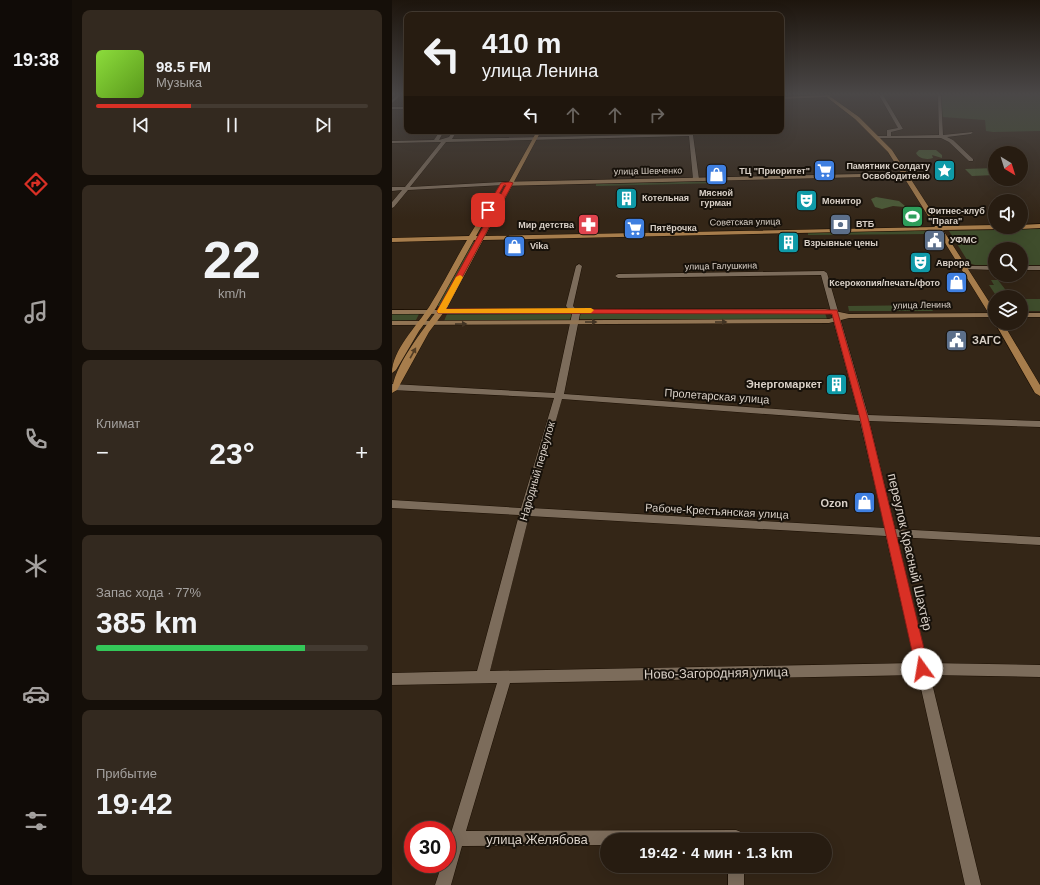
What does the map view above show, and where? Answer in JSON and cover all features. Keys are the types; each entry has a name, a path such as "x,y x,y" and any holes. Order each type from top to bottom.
{"main road":[{"path":"497,194 502,184 534,136"},
{"path":"876,137 890,151 988,306"},
{"path":"393,388 425,331 441,311 532,139"},
{"name":"улица Шевченко","path":"502,184 904,175"},
{"path":"392,370 416,331 479,237 490,207"},
{"path":"1028,227 1040,226"},
{"name":"Советская улица","path":"392,240 988,227"},
{"name":"Советская улица","path":"392,236 479,237"},
{"name":"улица Ленина","path":"392,312 574,310 836,316 988,316"},
{"path":"1028,315 1040,315"},
{"name":"улица Ленина","path":"392,323 574,323 836,316"},
{"path":"1003,330 1040,393"}],"street":[{"path":"436,140 438,136"},
{"path":"392,206 445,140 451,136"},
{"path":"392,142 669,136"},
{"path":"691,136 696,179"},
{"path":"876,137 925,136"},
{"path":"942,136 951,141 971,160"},
{"name":"улица Шевченко","path":"392,189 502,184"},
{"name":"Народный переулок","path":"482,677 525,512 559,396 576,314 569,306 578,266"},
{"path":"965,268 988,268"},
{"path":"1028,268 1040,268"},
{"name":"улица Галушкина","path":"618,276 824,273"},
{"name":"переулок Красный Шахтёр","path":"824,273 864,418 973,885"},
{"name":"Пролетарская улица","path":"393,388 559,396 864,418 1040,424"},
{"name":"Рабоче-Крестьянская улица","path":"392,504 1040,541"},
{"name":"Ново-Загородняя улица","path":"392,679 922,669 1040,671"},
{"path":"442,885 458,839 505,677"},
{"name":"улица Желябова","path":"458,839 600,839"},
{"path":"736,873 736,885"}],"green space":[{"path":"919,150 936,150 942,155 942,158 932,155 933,158 931,159 921,158 916,153"},
{"path":"988,168 988,175 972,176 965,169"},
{"path":"720,181 721,183 596,186 596,184"},
{"path":"876,197 899,201 905,206 893,206 882,209 875,207 871,199"},
{"path":"1028,229 1040,229 1040,265 1028,265 1028,242 988,242 988,265 975,265 969,263 949,231 988,230 988,234 1028,234"},
{"path":"928,231 930,234 808,235 808,232"},
{"path":"473,242 476,242 441,306 437,306"},
{"path":"992,282 1000,282 1006,290 992,290 989,285 994,285"},
{"path":"1028,299 1040,299 1040,311 1028,311"},
{"path":"929,305 933,311 849,311 848,306"},
{"path":"572,313 570,320 444,321 447,314"},
{"path":"580,313 825,313 827,319 578,319"},
{"path":"392,314 419,314 416,320 392,321"}],"slow traffic":[{"path":"460,277 441,311 591,310"}],"place":[{"name":"ТЦ \"Приоритет\"","path":"825,171"},
{"name":"Памятник Солдату Освободителю","path":"945,171"},
{"name":"Мясной гурман","path":"716,174"},
{"name":"Котельная","path":"627,198"},
{"name":"Монитор","path":"807,201"},
{"name":"Фитнес-клуб \"Прага\"","path":"912,216"},
{"name":"ВТБ","path":"841,224"},
{"name":"Мир детства","path":"589,225"},
{"name":"Пятёрочка","path":"634,228"},
{"name":"УФМС","path":"935,240"},
{"name":"Взрывные цены","path":"788,243"},
{"name":"Vika","path":"515,246"},
{"name":"Аврора","path":"921,263"},
{"name":"Ксерокопия/печать/фото","path":"956,283"},
{"name":"ЗАГС","path":"957,340"},
{"name":"Энергомаркет","path":"837,384"},
{"name":"Ozon","path":"864,503"}],"route":[{"path":"488,210 502,184 510,183 444,308 441,311 574,310 834,312 864,418 922,669"}]}
